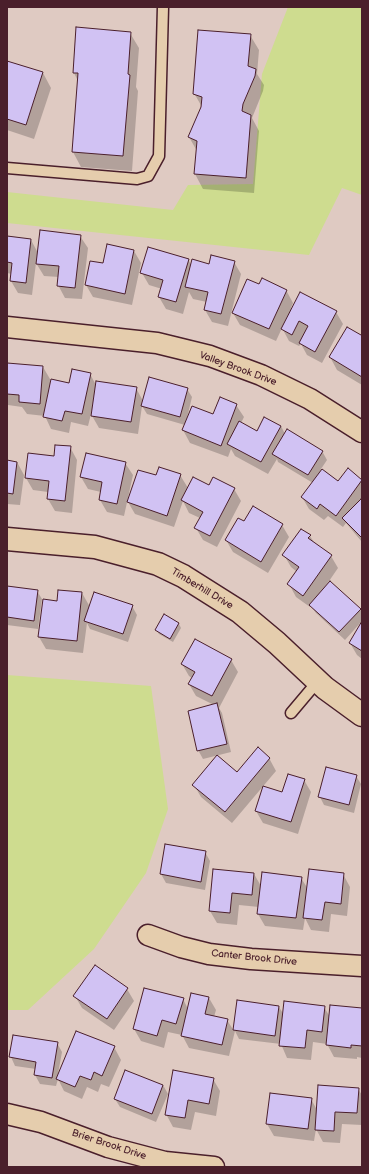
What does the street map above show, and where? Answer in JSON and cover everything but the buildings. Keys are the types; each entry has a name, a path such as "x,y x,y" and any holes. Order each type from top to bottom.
{"street":[{"name":"Valley Brook Drive","path":"7,327 157,343 210,356 261,375 310,399 362,432"},
{"name":"Timberhill Drive","path":"7,539 95,548 158,564 183,576 240,612 277,643 318,681 362,715"},
{"name":"Canter Brook Drive","path":"148,935 181,947 209,954 250,959 362,966"},
{"name":"Brier Brook Drive","path":"7,1114 41,1122 108,1147 165,1162 214,1167"}],"lane":[{"path":"7,168 137,179 148,176 159,156 163,7"},
{"path":"291,713 318,681"}],"green space":[{"path":"288,7 362,7 362,195 342,188 309,255 7,223 7,192 173,210 188,185 253,184 262,74"},
{"path":"7,675 151,686 168,809 146,873 94,949 28,1010 7,1010"}]}
